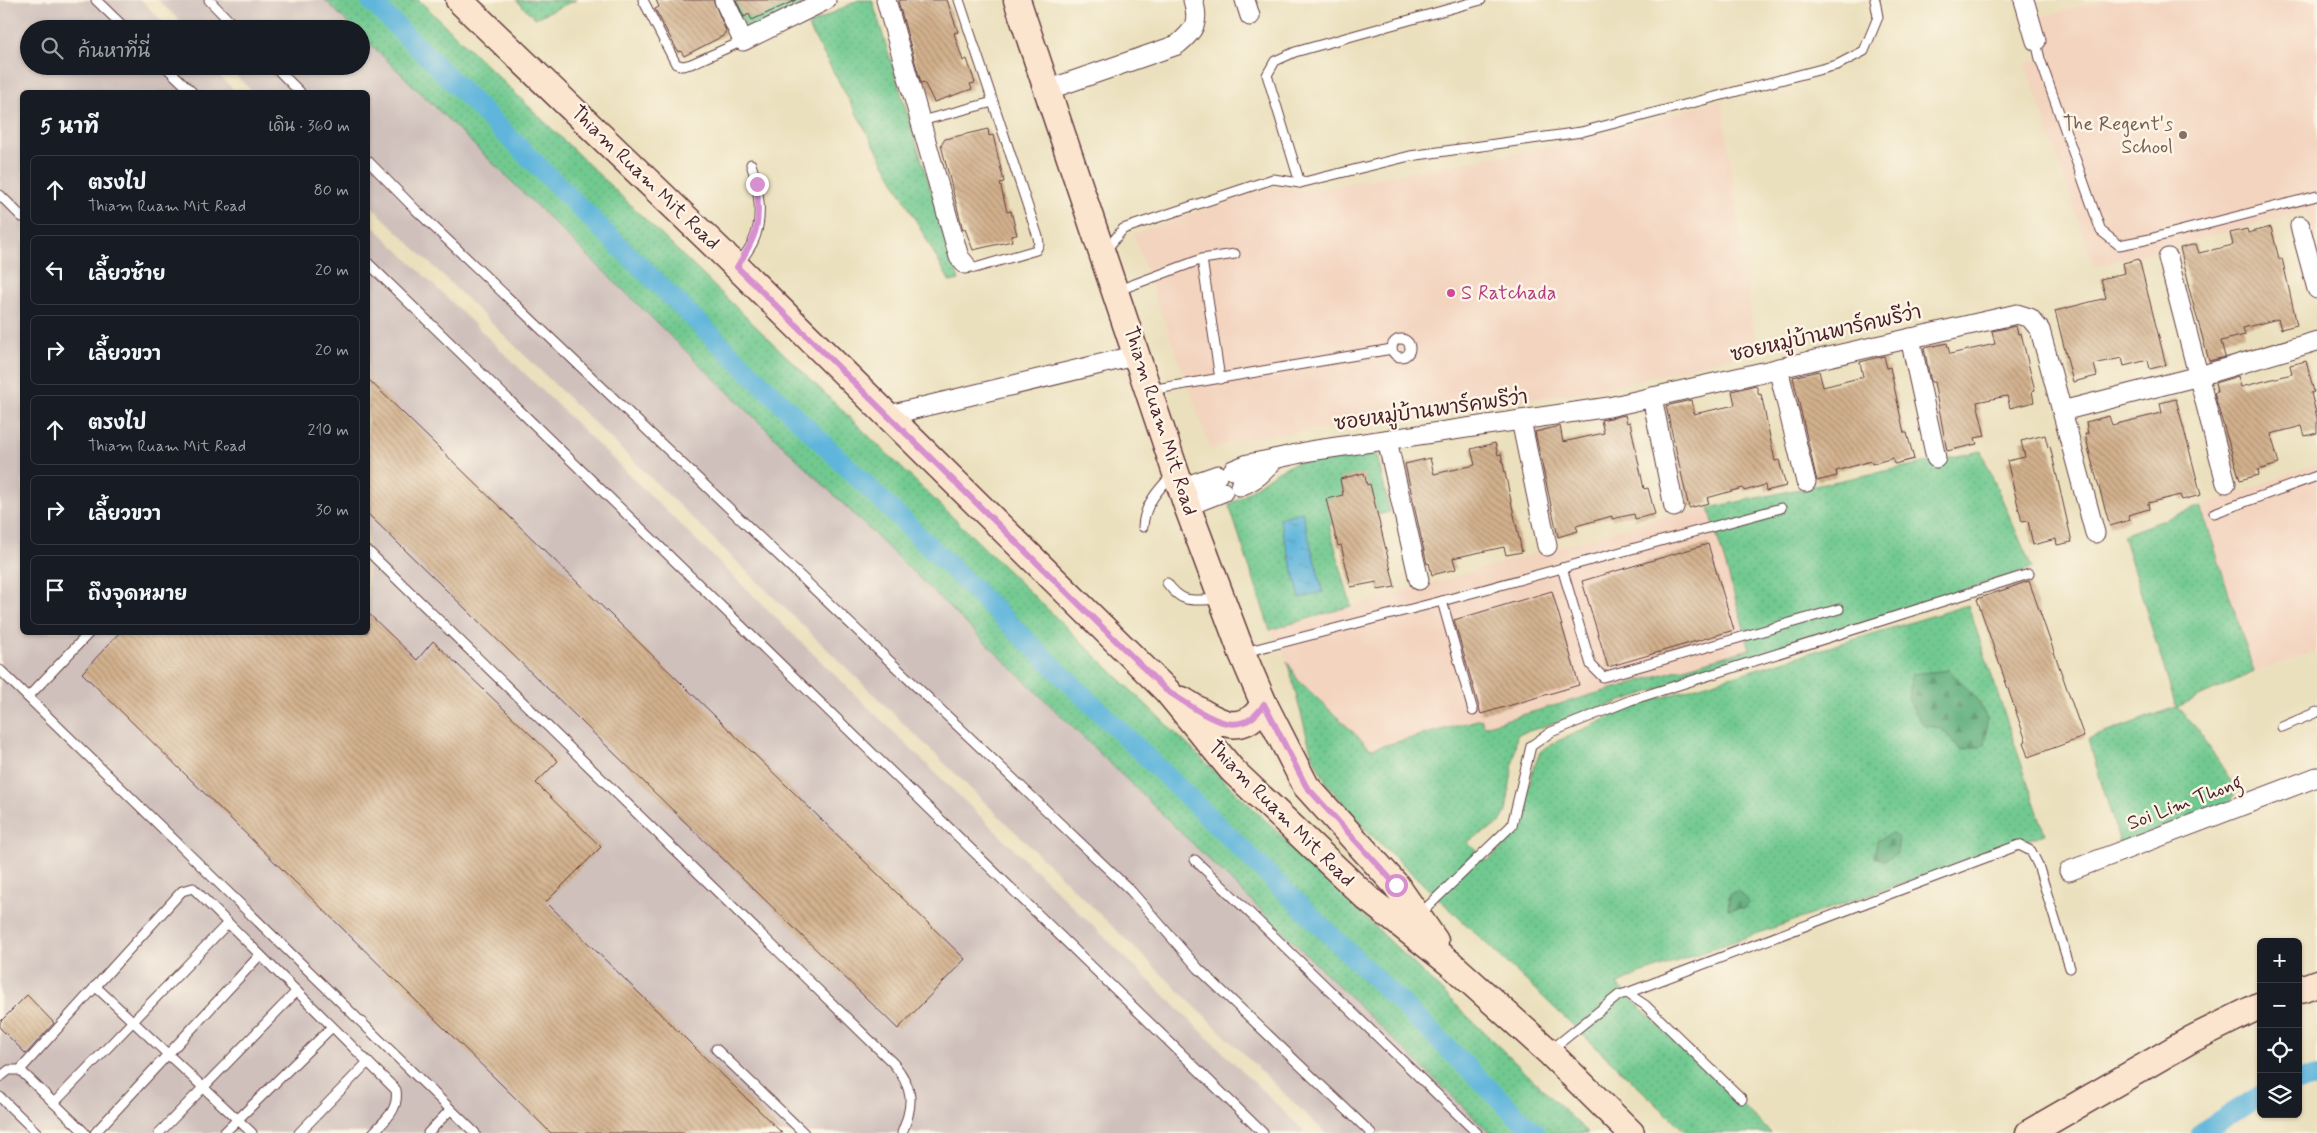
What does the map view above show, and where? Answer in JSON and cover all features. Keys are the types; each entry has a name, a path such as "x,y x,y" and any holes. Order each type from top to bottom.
{"street":[{"name":"Thiam Ruam Mit Road","path":"459,0 889,415 1167,691 1232,770 1367,898 1451,964 1549,1052 1631,1133"},
{"path":"724,0 743,41 826,0"},
{"path":"886,0 959,256 965,264"},
{"name":"Thiam Ruam Mit Road","path":"1017,0 1182,488 1242,653 1264,704 1306,786 1396,885 1451,964"},
{"path":"1047,90 1177,45 1192,32 1196,21 1193,0"},
{"path":"2024,0 2036,40"},
{"path":"2300,226 2317,289"},
{"path":"2168,258 2226,484"},
{"name":"ซอยหมู่บ้านพาร์คพรีว่า","path":"1182,488 1228,481 1248,464 1310,451 1609,407 2017,314 2030,318 2040,330 2095,533"},
{"path":"1910,338 1936,458"},
{"path":"2062,411 2198,376 2317,341"},
{"path":"889,415 1138,355"},
{"path":"1778,368 1806,482"},
{"path":"1652,397 1674,507"},
{"path":"1521,420 1547,546"},
{"path":"1387,440 1419,580"},
{"path":"1167,691 1224,724 1246,722 1252,719 1264,704"},
{"name":"Soi Lim Thong","path":"2069,871 2317,777"},
{"path":"2302,989 2317,984"},
{"path":"2029,1133 2192,1039 2257,1008"}],"lane":[{"path":"96,0 117,20"},
{"path":"209,0 228,20"},
{"path":"643,0 676,64 683,66 691,64 743,41"},
{"path":"958,0 1039,244 1036,250 975,268 965,264"},
{"path":"1300,183 1267,75 1275,61 1295,52 1481,0"},
{"path":"1103,253 1123,229 1273,179 1300,183 1410,156 1582,132 1837,65 1864,51 1878,17 1875,0"},
{"path":"2036,40 2040,60 2101,231 2119,245 2317,196"},
{"path":"174,75 190,90"},
{"path":"283,75 298,90"},
{"path":"921,121 993,102"},
{"path":"370,163 431,224 1131,890 1198,968 1371,1133"},
{"path":"737,267 754,241 759,221 757,184 751,164"},
{"path":"0,195 20,214"},
{"path":"1116,291 1202,259 1235,254"},
{"path":"1202,259 1220,379"},
{"path":"370,265 1263,1133"},
{"path":"1150,390 1392,349"},
{"path":"2214,512 2317,476"},
{"path":"1143,527 1143,515 1155,493 1182,488"},
{"path":"1242,653 1442,601 1781,508"},
{"path":"370,553 893,1063 901,1072 911,1096 910,1108 902,1133"},
{"path":"1562,568 1591,665 1603,677 1839,609"},
{"path":"1418,916 1512,825 1531,746 1551,732 1631,700 2029,574"},
{"path":"1167,582 1175,594 1185,600 1222,599"},
{"path":"1442,601 1473,711"},
{"path":"28,697 87,635"},
{"path":"0,670 474,1133"},
{"path":"2282,727 2317,712"},
{"path":"1549,1052 1619,995 2019,845 2031,851 2038,865 2070,968"},
{"path":"1195,860 1477,1133"},
{"path":"20,1070 182,891 193,888 396,1090 397,1100 393,1112 373,1133"},
{"path":"54,1103 132,1020 228,923"},
{"path":"95,1133 169,1056 260,955"},
{"path":"95,986 252,1133"},
{"path":"159,1133 205,1088 296,992"},
{"path":"1627,993 1645,1005 1742,1099"},
{"path":"224,1133 332,1026"},
{"path":"716,1048 804,1133"},
{"path":"299,1133 368,1062"},
{"path":"0,1077 9,1070 20,1070 86,1133"},
{"path":"0,1097 37,1133"},
{"path":"428,1133 450,1110"}],"shaded area":[{"path":"0,0 141,0 161,20 20,20 20,75 218,75 234,90 20,90 20,635 370,635 370,223 1306,1133 0,1133"},
{"path":"158,0 325,0 345,20 179,20"},
{"name":"The Regent's School","path":"2107,0 2317,0 2317,251 2305,211 2094,267 2025,63 2051,57 2038,17"},
{"path":"370,44 1490,1133 1325,1133 370,205 370,90 251,90 235,75 370,75"},
{"name":"S Ratchada","path":"1722,100 1756,351 1603,389 1234,441 1211,450 1133,234 1274,186 1304,191 1566,144"},
{"path":"2317,464 2317,651 2254,672 2201,506"},
{"path":"1709,508 1750,649 1484,726 1481,719 1370,750 1298,680 1270,630 1651,520"}],"green space":[{"path":"325,0 419,0 1588,1133 1490,1133 370,44 370,20 345,20"},
{"path":"516,0 576,0 535,18"},
{"path":"729,0 813,0 749,31"},
{"path":"858,0 872,0 959,280 950,282 808,26"},
{"path":"1375,447 1390,512 1329,525 1351,606 1270,630 1229,505 1273,474 1290,465 1313,458"},
{"path":"1981,451 2032,568 1517,735 1506,812 1499,824 1467,842 1487,861 1516,835 1534,766 1540,752 1551,744 1637,705 1968,605 2045,834 1637,975 1617,985 1771,1133 1687,1133 1365,829 1327,784 1312,755 1287,661 1298,680 1371,749 1481,719 1484,726 1750,649 1709,508","holes":["1912,674 1977,699 1987,719 1985,745 1961,750 1942,729 1923,725 1909,701"]},
{"path":"2201,506 2254,672 2177,707 2198,730 2237,790 2227,805 2120,843 2088,739 2176,707 2123,535"},
{"path":"1949,670 1977,699 1987,719 1985,745 1961,750 1942,729 1923,725 1909,701 1912,674"},
{"path":"1891,833 1899,838 1897,854 1884,860 1874,857 1877,841"},
{"path":"1738,890 1749,902 1745,908 1728,909 1730,894"}],"water":[{"path":"1302,512 1323,592 1300,598 1279,518"}],"building":[{"path":"656,0 713,0 726,31 723,36 684,56 681,51 678,52 655,9 659,7"},
{"path":"736,0 796,0 752,20 749,14 744,17"},
{"path":"947,0 958,32 954,33 963,61 967,59 975,83 970,84 972,89 934,102 924,82 921,83 898,1"},
{"path":"988,129 989,136 993,135 1004,182 1000,183 1007,212 1011,211 1017,235 1011,236 1012,241 973,250 965,229 963,230 941,145 945,139"},
{"path":"2271,227 2279,259 2282,258 2297,325 2281,329 2278,319 2243,328 2245,335 2221,341 2225,357 2209,361 2180,248 2196,244 2199,253 2233,245 2230,233 2247,229 2248,233"},
{"path":"2139,259 2166,365 2150,369 2148,360 2124,366 2122,358 2094,364 2097,376 2073,382 2055,311 2106,298 2101,279 2125,273 2123,263"},
{"path":"2016,326 2018,334 2021,333 2035,390 2032,391 2034,402 2010,408 2007,396 1977,402 1985,436 1975,438 1977,444 1947,451 1934,382 1931,382 1924,348 1947,343 1950,354 1995,344 1992,331"},
{"path":"1884,356 1887,368 1890,367 1904,433 1907,433 1914,459 1894,464 1893,458 1872,464 1871,461 1836,471 1837,476 1817,481 1793,377 1819,371 1823,387 1863,377 1860,362"},
{"path":"2306,361 2314,392 2311,393 2317,417 2317,433 2305,436 2302,426 2271,434 2279,464 2258,470 2259,475 2240,480 2214,393 2217,392 2215,383 2238,376 2241,387 2292,374 2290,365"},
{"path":"370,381 965,959 898,1029 370,516"},
{"path":"1756,385 1759,395 1761,394 1775,461 1779,460 1786,486 1766,491 1765,485 1744,491 1743,488 1707,498 1709,503 1689,508 1666,406 1691,400 1694,414 1735,405 1732,391"},
{"path":"2176,399 2201,495 2182,500 2180,495 2148,503 2149,509 2128,515 2130,520 2110,526 2085,434 2088,434 2086,422 2109,416 2112,425 2162,413 2160,403"},
{"path":"1625,415 1627,423 1630,422 1644,489 1648,488 1655,514 1635,519 1634,514 1612,519 1612,516 1576,526 1578,531 1558,537 1535,432 1560,426 1563,442 1604,433 1601,420"},
{"path":"2045,435 2048,447 2050,446 2072,542 2057,545 2056,539 2033,545 2028,521 2022,522 2007,461 2025,457 2021,441"},
{"path":"1495,443 1498,455 1501,454 1522,552 1506,555 1504,547 1453,558 1456,569 1432,575 1429,563 1427,564 1405,464 1430,458 1434,474 1475,465 1471,449"},
{"path":"1364,473 1367,485 1370,484 1395,587 1378,590 1377,582 1351,587 1341,545 1338,546 1326,499 1343,495 1340,479"},
{"path":"1708,544 1734,630 1608,667 1582,581"},
{"path":"2029,581 2084,737 2028,757 2023,742 2026,741 1977,599"},
{"path":"1552,591 1579,685 1481,714 1454,620"},
{"path":"370,615 417,660 433,641 558,761 536,783 601,847 546,902 782,1133 551,1133 82,673 117,635 370,635"},
{"path":"27,995 54,1023 26,1054 0,1028 0,1022"}],"waterway":[{"path":"370,0 616,243 1535,1133"},
{"path":"2302,1080 2317,1077"},
{"path":"2201,1133 2257,1098"}],"place":[{"name":"The Regent's School","path":"2183,135"},
{"name":"S Ratchada","path":"1451,293"}],"route":[{"path":"757,184 759,221 754,241 737,267 1167,691 1224,724 1236,724 1252,719 1264,704 1306,786 1396,885"}]}
